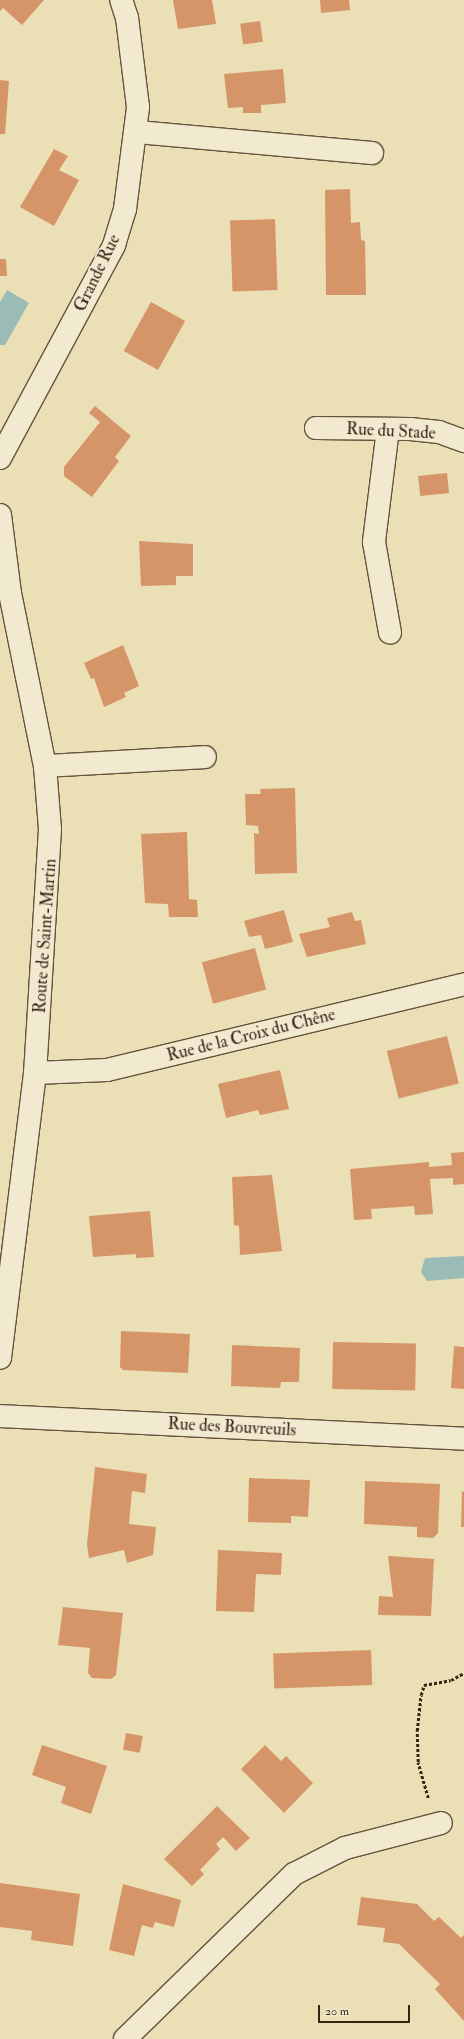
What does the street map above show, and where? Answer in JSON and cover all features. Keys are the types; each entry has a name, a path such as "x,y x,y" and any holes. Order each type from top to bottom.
{"street":[{"name":"Grande Rue","path":"0,458 114,245 125,208 137,132 129,40 121,0"},
{"path":"137,132 372,152"},
{"name":"Rue du Stade","path":"316,428 388,429 439,432 464,441"},
{"path":"388,429 374,542 390,633"},
{"name":"Route de Saint-Martin","path":"0,515 10,593 45,766 50,878 35,1073 0,1358"},
{"path":"45,766 205,757"},
{"name":"Rue de la Croix du Chêne","path":"35,1073 107,1070 464,984"},
{"name":"Rue des Bouvreuils","path":"0,1416 464,1438"},
{"path":"125,2039 294,1874 345,1848 441,1823"}],"path":[{"path":"441,1823 423,1790 418,1762 416,1731 421,1695 424,1685 451,1680 464,1673"}],"water":[{"path":"7,290 29,303 5,345 0,345 0,302"},
{"path":"464,1256 464,1278 427,1281 421,1272 425,1258"}],"building":[{"path":"0,0 44,0 22,25 3,8 0,11"},
{"path":"173,0 212,0 216,24 178,29"},
{"path":"320,0 349,0 350,10 321,13"},
{"path":"260,21 263,42 243,45 240,24"},
{"path":"283,69 286,103 261,105 261,113 243,113 243,107 228,108 224,74"},
{"path":"0,80 9,81 5,134 0,134"},
{"path":"54,149 68,156 59,170 79,180 54,226 20,207"},
{"path":"350,189 351,223 360,222 361,240 365,241 366,295 326,295 325,190"},
{"path":"275,219 277,290 233,292 230,221"},
{"path":"0,259 6,259 7,276 0,276"},
{"path":"151,302 185,321 158,370 124,351"},
{"path":"95,406 131,436 115,457 119,461 92,497 64,476 64,467 100,422 89,413"},
{"path":"447,473 449,493 420,496 418,476"},
{"path":"139,541 193,544 193,576 176,576 176,585 141,586"},
{"path":"123,645 139,686 124,693 126,697 104,707 94,678 91,679 84,663"},
{"path":"295,788 297,873 255,874 254,833 259,834 258,826 246,825 245,794 261,794 260,789"},
{"path":"187,832 189,899 197,900 198,917 169,917 168,904 145,903 141,834"},
{"path":"284,910 293,942 265,949 261,935 249,937 244,921"},
{"path":"352,912 355,921 361,920 366,944 307,957 299,934 330,927 327,918"},
{"path":"255,948 266,990 213,1004 202,962"},
{"path":"447,1036 459,1084 399,1099 387,1051"},
{"path":"280,1070 289,1109 260,1115 258,1110 226,1118 218,1084"},
{"path":"464,1152 464,1184 453,1185 453,1178 430,1179 433,1214 415,1215 414,1206 371,1209 372,1219 354,1220 350,1169 429,1162 429,1167 452,1165 451,1153"},
{"path":"272,1175 282,1251 240,1255 239,1226 234,1225 232,1177"},
{"path":"150,1211 154,1257 136,1258 136,1254 93,1257 89,1216"},
{"path":"121,1331 190,1334 188,1373 123,1370 120,1367"},
{"path":"333,1342 416,1343 415,1390 332,1389"},
{"path":"232,1345 300,1348 299,1382 281,1382 280,1388 231,1386"},
{"path":"454,1346 464,1347 464,1389 451,1388"},
{"path":"95,1467 147,1474 145,1493 132,1491 129,1524 156,1527 153,1555 127,1563 124,1550 89,1558 87,1544"},
{"path":"249,1478 310,1480 308,1517 291,1516 291,1523 248,1522"},
{"path":"365,1481 440,1484 438,1533 433,1538 417,1537 417,1527 364,1524"},
{"path":"462,1491 464,1492 464,1527 461,1527"},
{"path":"218,1550 282,1553 281,1575 256,1574 254,1612 216,1611"},
{"path":"388,1556 434,1559 431,1616 378,1615 379,1596 393,1597"},
{"path":"63,1607 123,1613 116,1675 111,1679 92,1678 88,1673 90,1648 58,1645"},
{"path":"371,1650 372,1685 274,1688 273,1653"},
{"path":"126,1733 143,1736 140,1753 123,1750"},
{"path":"42,1745 107,1766 91,1814 61,1803 66,1787 32,1775"},
{"path":"265,1745 281,1761 286,1756 313,1783 284,1813 241,1769"},
{"path":"217,1806 250,1838 236,1851 223,1837 216,1844 220,1849 200,1870 204,1874 192,1886 164,1859"},
{"path":"0,1883 80,1894 73,1946 31,1940 32,1931 0,1927"},
{"path":"123,1884 181,1900 174,1927 155,1922 153,1928 142,1925 134,1956 109,1950"},
{"path":"361,1897 417,1904 434,1921 439,1917 461,1938 464,1935 464,2021 435,1989 440,1984 399,1944 383,1942 385,1928 357,1925"}]}
